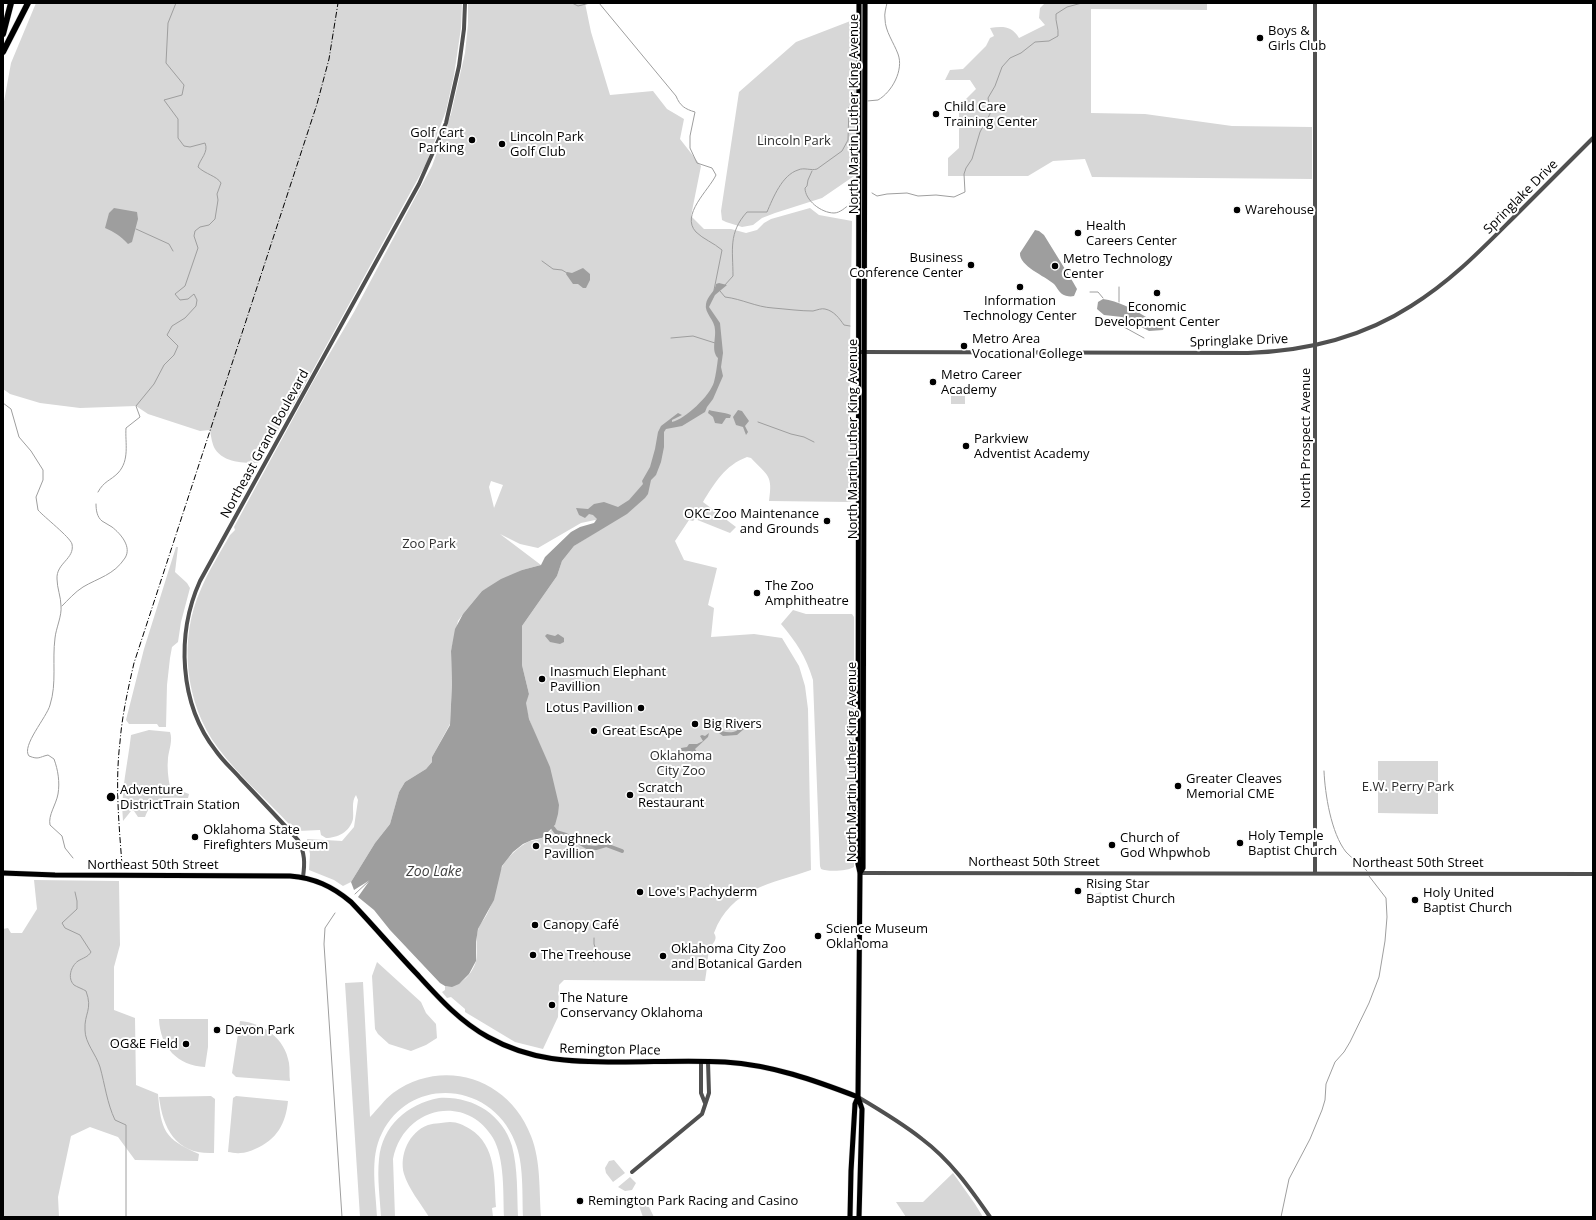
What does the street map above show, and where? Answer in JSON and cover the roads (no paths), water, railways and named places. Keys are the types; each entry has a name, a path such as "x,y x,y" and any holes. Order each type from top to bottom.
{"highway":[{"path":"3,34 11,3"},
{"path":"3,52 28,3"}],"main road":[{"name":"North Martin Luther King Avenue","path":"859,3 862,352"},
{"name":"North Martin Luther King Avenue","path":"859,1217 862,1109 858,1097 860,873 858,864 865,3"},
{"name":"Northeast 50th Street","path":"3,873 55,875 303,877"},
{"name":"Remington Place","path":"303,877 321,882 344,896 450,1009 479,1031 503,1045 540,1057 566,1061 701,1061 744,1064 776,1069 811,1079 858,1097"},
{"name":"North Martin Luther King Avenue","path":"850,1217 855,1104 858,1097"}],"street":[{"name":"Northeast Grand Boulevard","path":"303,877 305,858 303,848 298,840 216,751 201,726 192,705 185,669 184,647 188,616 200,582 419,184 446,123 459,66 464,29 465,3"},
{"name":"North Prospect Avenue","path":"1315,874 1316,3"},
{"name":"Springlake Drive","path":"862,352 1248,353 1278,351 1316,344 1358,332 1410,307 1440,287 1477,254 1593,138"},
{"name":"Northeast 50th Street","path":"860,873 1593,874"},
{"path":"701,1061 701,1093 705,1103"},
{"path":"632,1172 696,1121 703,1111 709,1093 708,1062"},
{"path":"858,1097 908,1128 937,1152 954,1168 990,1217"}],"water":[{"path":"114,208 137,212 138,219 132,242 128,244 117,234 105,228 109,213"},
{"path":"1035,230 1044,235 1073,282 1077,289 1074,296 1068,296 1059,292 1054,284 1033,270 1021,258 1020,253"},
{"path":"583,268 590,274 590,280 586,288 583,288 578,284 573,284 566,274 567,272 572,273"},
{"name":"Zoo Lake","path":"719,283 727,285 715,295 709,307 720,323 723,353 721,367 723,376 713,399 705,412 682,426 666,429 664,432 664,447 661,462 656,475 651,480 648,494 627,514 574,546 562,561 557,576 522,626 522,665 529,694 526,703 529,719 550,767 559,805 558,814 555,825 542,838 523,844 513,852 502,866 494,900 478,929 476,961 469,974 459,984 452,987 445,986 440,983 390,930 374,910 358,897 370,880 354,890 351,882 375,843 390,824 399,792 405,782 426,769 432,762 432,757 450,725 452,684 451,651 455,629 463,614 482,591 501,579 522,570 541,565 545,557 571,532 580,527 594,523 597,519 593,515 589,514 585,518 579,515 576,508 588,509 594,504 604,502 618,507 629,500 643,484 642,481 650,467 658,432 661,426 678,413 682,415 672,420 672,422 690,412 712,388 718,358 714,348 715,326 707,310 706,304 716,284"},
{"path":"1103,299 1120,303 1131,308 1154,324 1162,325 1164,327 1163,330 1149,331 1122,317 1104,315 1097,309 1098,302"},
{"path":"709,410 731,415 730,418 726,418 722,424 715,423 713,417 708,413"},
{"path":"738,410 742,411 749,421 745,426 748,432 746,435 743,427 736,425 733,417"},
{"path":"547,634 555,636 558,634 564,638 564,642 560,644 550,642 545,636"},
{"path":"742,722 745,722 744,729 737,735 723,736 719,733 722,731 732,732 738,730"},
{"path":"709,733 708,737 695,749 697,752 680,751 674,760 667,761 667,758 674,757 681,748 687,747 689,744 697,744 703,741 700,736 705,736"}],"waterway":[{"path":"98,492 107,481 115,476 122,468 126,457 126,428 140,417 136,406 154,384 164,365 174,355 178,346 167,335 172,326 185,318 196,306 197,300 194,294 188,299 180,300 175,294 185,286 198,248 194,236 195,231 200,227 209,225 215,219 218,200 217,194 221,183 198,167 206,149 205,143 190,147 184,146 178,138 178,119 164,100 182,95 184,85 166,63 168,23 176,3"},
{"path":"572,3 578,6 590,3"},
{"path":"599,3 676,96 681,105 695,112 690,136 690,148 697,163 712,168 716,175 697,203 691,218 692,225 696,232 722,250 714,290"},
{"path":"867,101 878,100 888,92 896,80 898,73 898,54 885,23 887,3"},
{"path":"872,193 877,196 907,193 918,196 936,195 954,197 965,192 964,174 972,159 980,132 990,114 988,98 995,86 1002,67 1010,58 1021,53 1035,42 1049,41 1058,36 1056,14 1067,7 1082,3"},
{"path":"724,286 733,276 733,242 734,235 741,220 747,212 767,212 779,188 792,173 800,169 817,169 842,151 848,140 849,107 856,102"},
{"path":"812,171 805,188 806,193 811,201 824,211 834,213 841,211 850,204 851,192 855,192"},
{"path":"136,229 169,244 173,251"},
{"path":"542,261 553,269 562,270 567,273"},
{"path":"1119,287 1119,302"},
{"path":"720,291 725,297 755,305 808,311 825,309 834,313 844,325 850,326"},
{"path":"1090,292 1098,292 1103,298"},
{"path":"1122,317 1124,327 1144,338"},
{"path":"671,338 693,336 715,343"},
{"path":"3,403 11,409 19,437 31,451 43,470 43,480 36,497 38,510 67,537 72,544 71,554 59,569 57,574 61,610 55,638 52,697 48,710 31,739 27,751 29,756 35,758 48,755 54,759 57,767 59,790 50,817 50,825 62,836 65,848 73,858"},
{"path":"758,422 804,437 814,442"},
{"path":"62,606 80,589 106,576 121,564 127,554 126,545 122,537 112,527 99,518 96,504"},
{"path":"1324,771 1327,802 1336,835 1346,852 1367,871"},
{"path":"553,828 556,832 566,835 587,847 596,848 606,845 622,851"},
{"path":"1281,1217 1289,1179 1310,1139 1322,1110 1325,1100 1326,1084 1335,1062 1350,1042 1369,1003 1379,977 1385,941 1387,917 1386,898 1369,876"},
{"path":"355,894 370,880"},
{"path":"75,892 77,909 62,923 65,928 80,935 91,952 73,966 70,976 74,985 86,991 89,1003 85,1024 85,1035 100,1067 112,1114 115,1120 126,1125 126,1217"},
{"path":"335,913 325,928 324,944 342,1217"},
{"path":"594,938 596,950 594,961"}],"railway":[{"path":"122,865 118,804 118,773 121,732 127,693 134,663 317,104 329,59 338,3"}],"place":[{"name":"Boys & Girls Club","path":"1260,38"},
{"name":"Child Care Training Center","path":"936,114"},
{"name":"Golf Cart Parking","path":"472,140"},
{"name":"Lincoln Park Golf Club","path":"502,144"},
{"name":"Warehouse","path":"1237,210"},
{"name":"Health Careers Center","path":"1078,233"},
{"name":"Business Conference Center","path":"971,265"},
{"name":"Metro Technology Center","path":"1055,266"},
{"name":"Information Technology Center","path":"1020,287"},
{"name":"Economic Development Center","path":"1157,293"},
{"name":"Metro Area Vocational College","path":"964,346"},
{"name":"Metro Career Academy","path":"933,382"},
{"name":"Parkview Adventist Academy","path":"966,446"},
{"name":"OKC Zoo Maintenance and Grounds","path":"827,521"},
{"name":"The Zoo Amphitheatre","path":"757,593"},
{"name":"Inasmuch Elephant Pavillion","path":"542,679"},
{"name":"Lotus Pavillion","path":"641,708"},
{"name":"Big Rivers","path":"695,724"},
{"name":"Great EscApe","path":"594,731"},
{"name":"Greater Cleaves Memorial CME","path":"1178,786"},
{"name":"Scratch Restaurant","path":"630,795"},
{"name":"Adventure DistrictTrain Station","path":"111,797"},
{"name":"Oklahoma State Firefighters Museum","path":"195,837"},
{"name":"Holy Temple Baptist Church","path":"1240,843"},
{"name":"Church of God Whpwhob","path":"1112,845"},
{"name":"Roughneck Pavillion","path":"536,846"},
{"name":"Rising Star Baptist Church","path":"1078,891"},
{"name":"Love's Pachyderm","path":"640,892"},
{"name":"Holy United Baptist Church","path":"1415,900"},
{"name":"Canopy Café","path":"535,925"},
{"name":"Science Museum Oklahoma","path":"818,936"},
{"name":"The Treehouse","path":"533,955"},
{"name":"Oklahoma City Zoo and Botanical Garden","path":"663,956"},
{"name":"The Nature Conservancy Oklahoma","path":"552,1005"},
{"name":"Devon Park","path":"217,1030"},
{"name":"OG&E Field","path":"186,1044"},
{"name":"Remington Park Racing and Casino","path":"580,1201"}],"park label":[{"name":"Lincoln Park","path":"794,141"},
{"name":"Zoo Park","path":"429,544"},
{"name":"Oklahoma City Zoo","path":"681,764"},
{"name":"E.W. Perry Park","path":"1408,787"}]}
